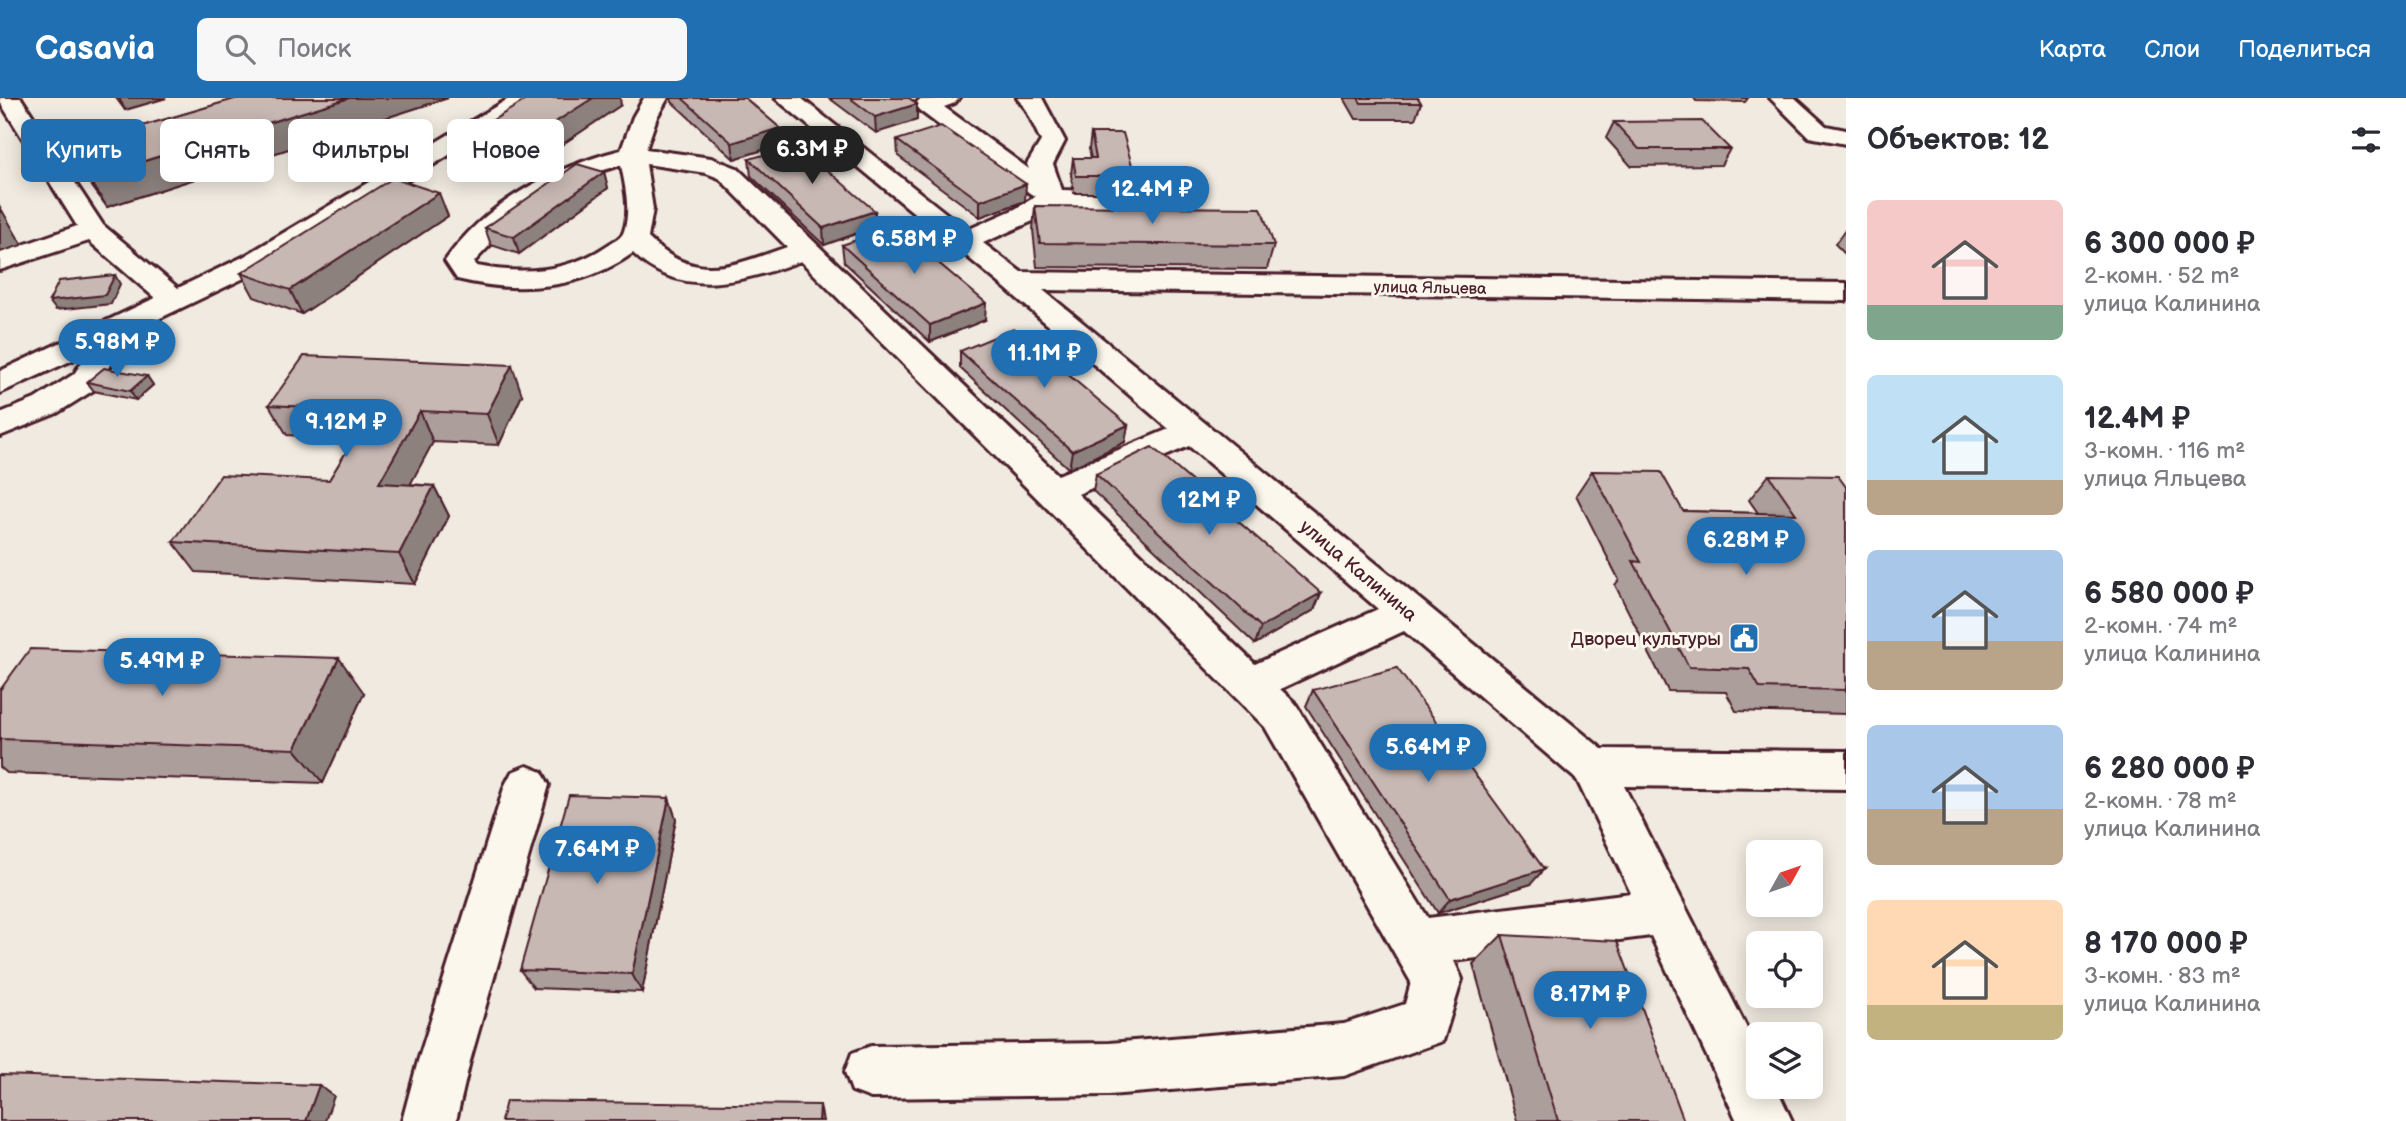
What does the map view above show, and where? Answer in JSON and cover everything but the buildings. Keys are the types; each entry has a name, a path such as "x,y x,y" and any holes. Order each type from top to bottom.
{"street":[{"path":"0,383 253,263 526,98"},
{"path":"656,98 645,117 632,155 641,209 634,239 609,259 570,274 494,279 467,273 459,261 480,238 524,203 575,172 632,155 711,166 728,173 1280,715 1437,979 1425,1023 1344,1050 1109,1069 871,1072"},
{"name":"улица Калинина","path":"787,98 1014,281 1593,767 1765,1121"},
{"path":"947,98 927,105 1052,198"},
{"path":"1029,98 1037,106 1053,141 1040,164 1052,198"},
{"path":"1782,98 1818,132 1846,137"},
{"path":"19,100 29,119"},
{"path":"146,151 152,149"},
{"path":"62,182 93,230 176,301"},
{"path":"964,241 1024,215 1052,198 1183,201"},
{"path":"0,262 93,230"},
{"path":"634,239 664,265 702,277 747,270 804,250"},
{"name":"улица Яльцева","path":"1014,281 1846,292"},
{"path":"0,425 46,407 86,382 118,329"},
{"path":"1051,492 1193,431"},
{"path":"1249,685 1408,612"},
{"path":"1593,767 1846,770"},
{"path":"429,1121 444,1061 527,785"},
{"path":"1416,943 1663,912"}],"place":[{"name":"Дворец культуры","path":"1744,638"}]}
